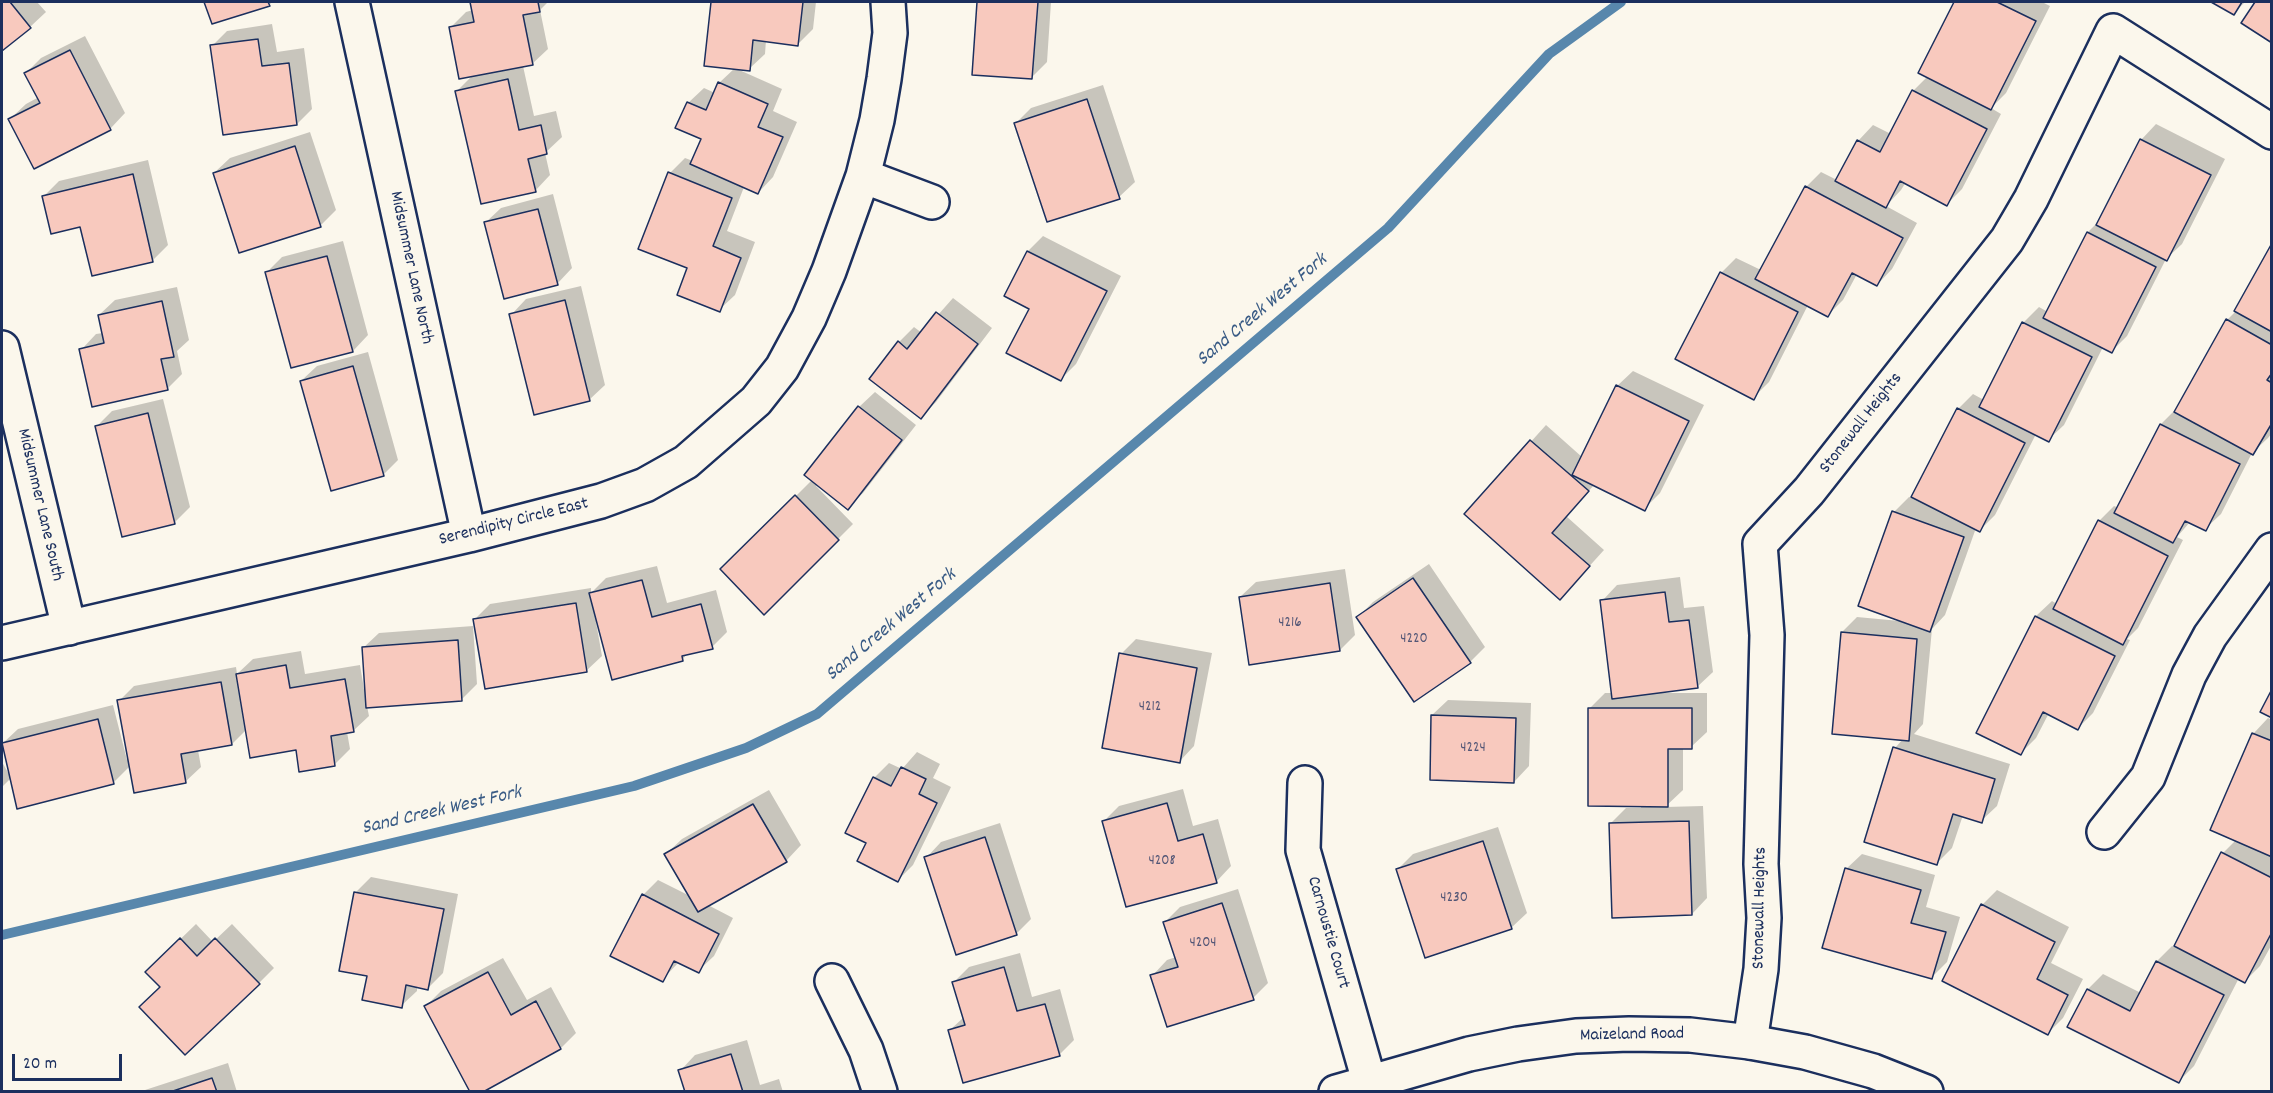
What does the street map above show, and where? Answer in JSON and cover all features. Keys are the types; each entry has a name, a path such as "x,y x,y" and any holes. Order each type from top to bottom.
{"street":[{"name":"Midsummer Lane North","path":"351,2 469,535"},
{"name":"Serendipity Circle East","path":"2,643 469,535 602,501 645,485 686,462 756,401 782,368 809,318 829,271 862,176 884,79 890,33 888,2"},
{"name":"Stonewall Heights","path":"1750,1042 1761,969 1764,918 1761,864 1767,635 1760,544 1809,491 2007,240 2031,199 2113,30 2271,132"},
{"path":"862,176 932,202"},
{"name":"Midsummer Lane South","path":"2,348 69,628"},
{"path":"2104,832 2148,777 2189,675 2210,636 2271,550"},
{"name":"Carnoustie Court","path":"1305,783 1303,850 1369,1081"},
{"path":"832,981 866,1050 880,1092"},
{"name":"Maizeland Road","path":"1336,1092 1469,1054 1576,1036 1629,1034 1690,1035 1750,1042 1805,1052 1873,1071 1926,1092"}],"building":[{"path":"2,2 10,2 31,28 2,51"},
{"path":"204,2 268,2 270,6 212,24"},
{"path":"470,2 538,2 540,12 523,15 533,65 459,79 449,27 474,22"},
{"path":"711,2 803,2 798,46 753,40 750,71 704,66"},
{"path":"977,2 1038,2 1032,79 972,75"},
{"path":"1954,2 1997,2 2036,21 1991,110 1918,73"},
{"path":"2211,2 2242,2 2234,15"},
{"path":"2255,2 2272,2 2272,43 2241,23"},
{"path":"258,39 262,66 289,63 297,125 223,135 210,45"},
{"path":"70,50 111,130 34,169 8,119 40,103 24,73"},
{"path":"508,79 519,130 541,125 547,154 528,159 536,192 481,204 455,91"},
{"path":"718,82 768,104 758,127 783,137 758,194 690,164 701,139 675,128 687,102 706,110"},
{"path":"1912,90 1987,129 1947,206 1900,181 1886,208 1835,181 1857,140 1880,152"},
{"path":"1087,99 1120,199 1047,222 1014,123"},
{"path":"2140,139 2211,175 2167,261 2096,225"},
{"path":"295,146 321,227 239,253 213,173"},
{"path":"668,172 732,198 713,246 741,258 720,312 677,295 687,268 638,249"},
{"path":"133,174 153,262 92,276 80,227 51,234 42,196"},
{"path":"1805,186 1903,238 1877,286 1852,273 1828,317 1755,279"},
{"path":"538,209 558,285 504,299 484,222"},
{"path":"2087,232 2156,267 2112,353 2043,318"},
{"path":"2272,243 2272,332 2234,311"},
{"path":"1027,251 1107,291 1061,381 1006,353 1029,309 1004,296"},
{"path":"327,256 353,352 291,368 265,272"},
{"path":"1720,272 1798,312 1754,400 1675,359"},
{"path":"565,300 590,401 534,415 509,314"},
{"path":"162,301 174,357 161,359 168,390 92,407 79,349 104,343 98,315"},
{"path":"936,312 978,344 921,419 869,379 898,341 907,349"},
{"path":"2226,319 2272,345 2272,373 2267,380 2272,383 2272,423 2253,455 2174,412"},
{"path":"2022,322 2092,357 2049,442 1979,407"},
{"path":"353,366 384,476 331,491 300,381"},
{"path":"1616,385 1689,421 1645,511 1572,475"},
{"path":"858,406 902,440 848,510 804,475"},
{"path":"1957,408 2025,443 1980,532 1911,497"},
{"path":"148,413 175,524 122,537 95,426"},
{"path":"2160,424 2240,464 2206,531 2185,521 2173,543 2114,513"},
{"path":"1530,440 1589,491 1552,533 1590,566 1560,600 1464,514"},
{"path":"795,495 839,540 764,615 720,569"},
{"path":"1892,511 1964,537 1930,632 1858,606"},
{"path":"2098,520 2168,556 2123,645 2053,609"},
{"path":"1413,578 1471,663 1414,702 1356,617"},
{"path":"642,580 652,617 701,604 713,649 682,656 683,661 612,680 589,593"},
{"path":"1330,583 1340,651 1249,665 1239,597"},
{"path":"1665,592 1669,622 1689,620 1698,688 1612,699 1600,600"},
{"path":"576,603 587,672 485,689 473,619"},
{"path":"2035,616 2115,656 2078,730 2043,712 2021,755 1976,733"},
{"path":"1841,632 1917,639 1909,741 1832,734"},
{"path":"458,640 462,701 366,708 362,647"},
{"path":"1119,653 1197,668 1180,763 1102,748"},
{"path":"286,665 290,688 345,679 354,732 331,736 335,766 299,772 296,750 250,758 236,674"},
{"path":"221,682 232,745 181,754 186,783 134,793 117,700"},
{"path":"2272,689 2272,718 2260,712"},
{"path":"1588,708 1692,708 1692,749 1668,749 1668,807 1588,806"},
{"path":"1431,715 1516,718 1514,783 1430,780"},
{"path":"98,719 114,784 17,809 2,743"},
{"path":"2252,733 2272,741 2272,857 2210,830"},
{"path":"1893,747 1995,779 1982,823 1953,814 1937,865 1864,842"},
{"path":"901,767 926,779 919,794 937,803 898,882 857,861 866,843 845,833 873,777 891,786"},
{"path":"1167,803 1178,841 1203,834 1217,883 1126,907 1102,821"},
{"path":"753,804 787,862 698,912 664,854"},
{"path":"1689,821 1692,915 1612,918 1609,823"},
{"path":"985,837 1017,935 956,955 924,857"},
{"path":"1483,841 1512,929 1425,958 1396,869"},
{"path":"2221,852 2272,878 2272,932 2245,983 2174,946"},
{"path":"1845,868 1921,890 1911,923 1946,932 1932,979 1822,948"},
{"path":"354,892 444,909 428,990 406,985 402,1008 362,1000 367,976 339,971"},
{"path":"642,894 719,934 699,973 674,961 663,982 610,956"},
{"path":"1222,903 1254,1000 1167,1027 1150,975 1178,967 1163,922"},
{"path":"1981,904 2055,942 2037,979 2068,995 2048,1035 1942,981"},
{"path":"180,938 197,956 215,938 260,984 185,1055 139,1007 160,987 145,972"},
{"path":"2156,961 2224,995 2179,1083 2067,1027 2087,989 2130,1011"},
{"path":"1004,967 1017,1011 1045,1004 1060,1056 963,1083 948,1030 965,1025 952,982"},
{"path":"488,972 511,1015 536,1001 561,1049 483,1092 470,1092 424,1006"},
{"path":"731,1054 743,1092 685,1092 678,1070"},
{"path":"212,1078 217,1092 170,1092"}],"waterway":[{"name":"Sand Creek West Fork","path":"2,935 634,786 746,748 817,714 1388,228 1549,54 1621,2"}]}
